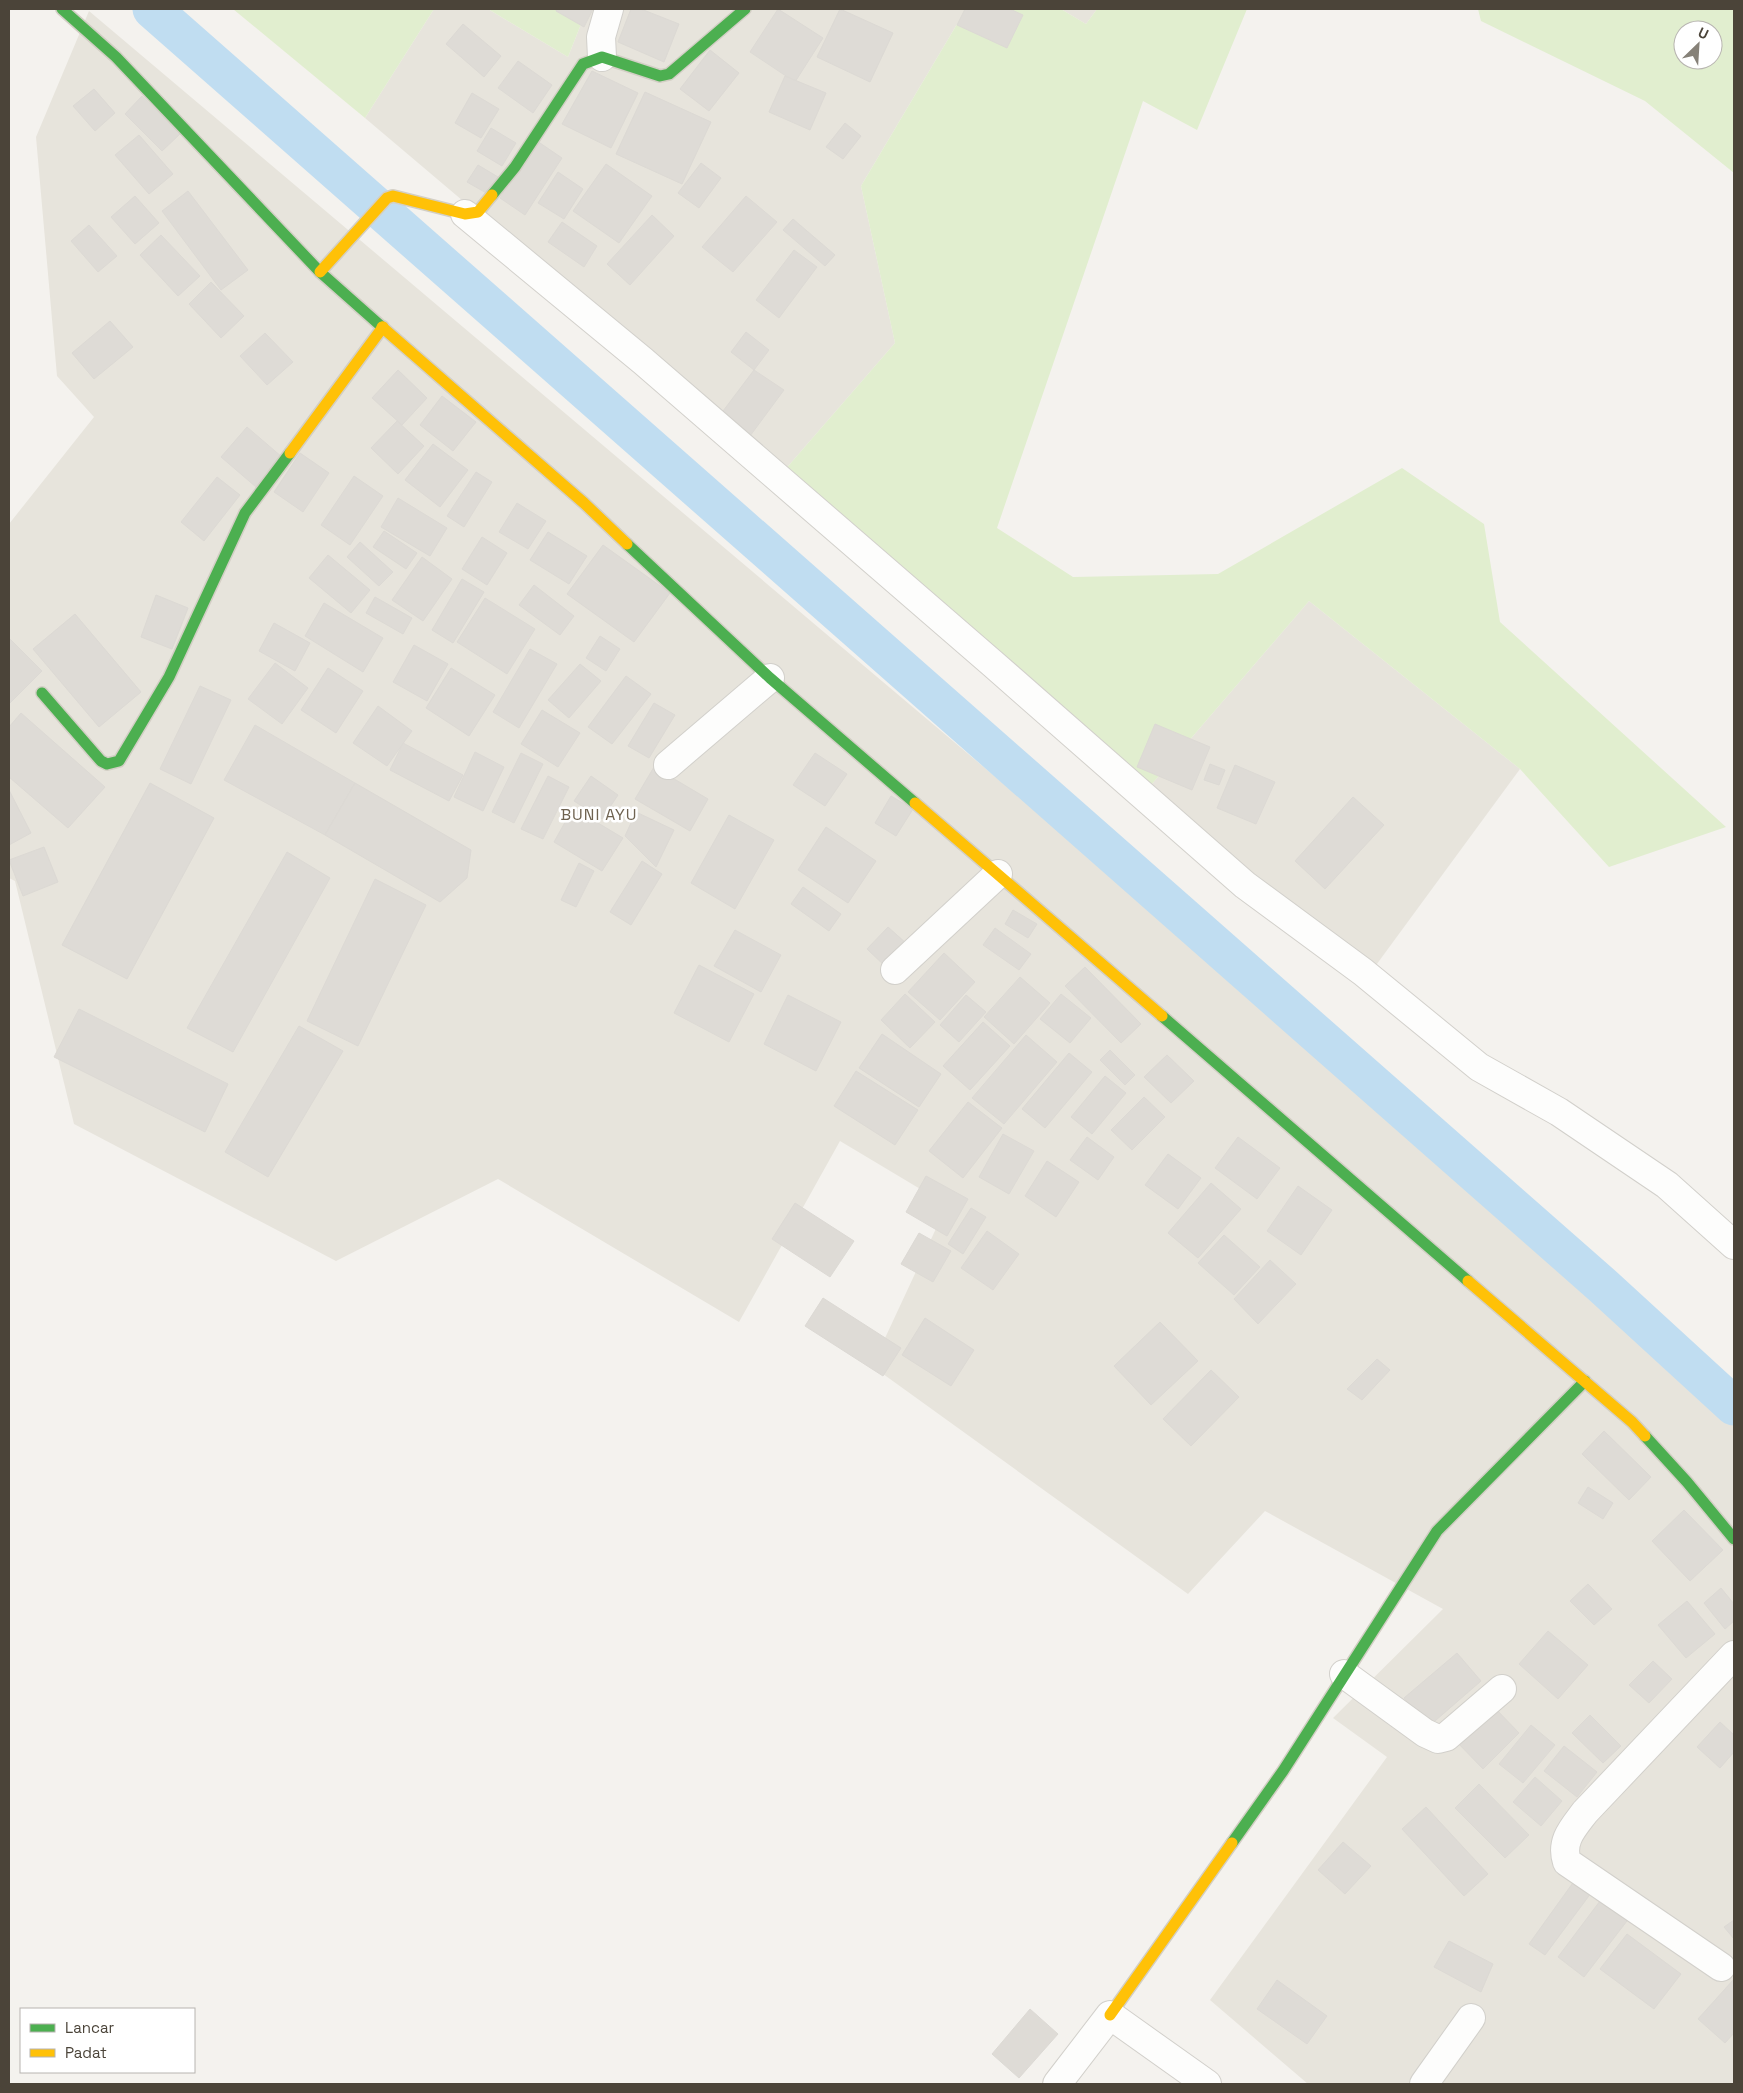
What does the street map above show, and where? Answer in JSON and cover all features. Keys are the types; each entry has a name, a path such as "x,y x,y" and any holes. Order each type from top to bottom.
{"street":[{"path":"62,9 116,57 320,272 584,502 770,678 1632,1422 1687,1482 1734,1539"},
{"path":"602,57 601,37 609,9"},
{"path":"320,272 387,198 393,196 465,214 478,212 515,167 583,64 602,57 660,76 669,74 745,9"},
{"path":"465,214 643,361 985,656 1244,885 1363,972 1479,1067 1559,1112 1667,1186 1734,1245"},
{"path":"42,694 101,761 106,764 119,761 168,677 246,513 383,327"},
{"path":"668,765 770,678"},
{"path":"895,970 998,874"},
{"path":"1056,2084 1110,2015 1283,1771 1438,1531 1585,1381"},
{"path":"1722,1967 1568,1862 1564,1852 1566,1837 1585,1812 1734,1655"},
{"path":"1344,1674 1425,1733 1438,1739 1446,1737 1502,1689"},
{"path":"1110,2015 1207,2084"},
{"path":"1424,2084 1471,2018"}],"shaded area":[{"path":"434,9 488,9 568,57 587,9 966,9 861,186 895,343 783,472 365,118"},
{"path":"1061,9 1097,9 1086,24"},
{"path":"89,11 1734,1401 1734,2084 1308,2084 1210,2000 1387,1757 1333,1718 1443,1609 1265,1511 1188,1594 872,1366 947,1205 840,1141 739,1322 498,1179 336,1261 74,1124 15,881 9,878 9,524 94,417 57,376 36,137"},
{"path":"1309,601 1520,769 1360,987 1133,806"}],"green space":[{"path":"233,9 434,9 365,118"},
{"path":"488,9 587,9 568,57"},
{"path":"966,9 1061,9 1086,24 1097,9 1247,9 1197,130 1143,101 997,528 1073,577 1218,574 1402,468 1484,524 1500,622 1726,827 1609,867 1520,769 1309,601 1133,806 783,472 895,343 861,186"},
{"path":"1478,9 1734,9 1734,173 1645,101 1481,21"}],"building":[{"path":"557,9 593,9 584,27 556,11"},
{"path":"631,9 641,9 679,24 664,62 618,42"},
{"path":"778,9 823,38 795,82 750,52"},
{"path":"840,9 893,33 870,82 817,57"},
{"path":"965,9 1010,9 1023,15 1007,48 957,25"},
{"path":"463,24 501,56 484,77 446,44"},
{"path":"710,50 739,73 709,111 680,89"},
{"path":"518,61 552,85 533,113 498,88"},
{"path":"592,71 638,93 611,148 562,124"},
{"path":"785,76 826,93 810,130 769,112"},
{"path":"94,89 115,113 95,131 73,106"},
{"path":"645,92 711,122 682,184 616,154"},
{"path":"472,93 499,109 481,138 455,123"},
{"path":"142,96 180,134 162,151 125,114"},
{"path":"845,123 861,136 843,159 826,147"},
{"path":"491,128 516,143 502,166 477,151"},
{"path":"139,135 173,174 149,194 115,155"},
{"path":"537,141 562,158 525,215 500,198"},
{"path":"701,163 721,178 699,208 678,193"},
{"path":"606,164 652,196 619,243 573,211"},
{"path":"478,165 498,177 488,194 467,182"},
{"path":"558,172 583,189 564,219 538,203"},
{"path":"188,191 248,270 221,290 162,211"},
{"path":"135,196 159,223 135,244 111,217"},
{"path":"746,196 777,222 733,272 702,247"},
{"path":"652,215 674,236 630,285 607,264"},
{"path":"793,219 835,255 825,266 783,230"},
{"path":"562,222 597,246 584,267 548,242"},
{"path":"89,225 117,256 98,272 71,241"},
{"path":"161,235 200,276 178,296 140,255"},
{"path":"794,250 817,267 779,318 756,300"},
{"path":"211,282 244,316 221,338 189,304"},
{"path":"110,321 133,347 94,379 72,353"},
{"path":"746,332 769,350 754,370 731,352"},
{"path":"265,333 293,362 267,385 240,356"},
{"path":"398,370 427,398 402,425 372,398"},
{"path":"754,370 784,390 750,436 720,415"},
{"path":"442,396 476,422 453,451 420,425"},
{"path":"397,421 424,446 398,474 371,448"},
{"path":"247,427 282,457 256,487 221,457"},
{"path":"433,444 468,470 440,507 405,480"},
{"path":"300,453 329,473 303,512 274,492"},
{"path":"476,472 492,482 464,527 447,516"},
{"path":"354,476 383,496 350,545 321,525"},
{"path":"217,477 240,495 204,541 181,522"},
{"path":"398,498 447,528 430,556 381,527"},
{"path":"517,503 546,521 528,549 499,532"},
{"path":"384,531 417,553 406,569 373,547"},
{"path":"548,532 587,556 569,584 530,560"},
{"path":"482,537 507,553 487,585 462,569"},
{"path":"360,542 393,572 379,586 347,557"},
{"path":"603,545 670,593 634,642 567,594"},
{"path":"328,555 370,590 351,613 309,578"},
{"path":"422,557 452,579 423,621 392,600"},
{"path":"462,579 484,592 453,643 432,630"},
{"path":"534,585 574,616 560,635 519,605"},
{"path":"156,595 188,608 172,649 141,637"},
{"path":"375,597 412,618 403,634 366,613"},
{"path":"485,598 535,629 507,674 457,642"},
{"path":"324,603 383,638 363,672 305,636"},
{"path":"75,614 141,692 99,727 33,649"},
{"path":"274,623 310,643 295,671 259,651"},
{"path":"600,636 620,649 606,671 586,658"},
{"path":"9,638 42,671 9,704"},
{"path":"414,645 448,664 427,701 393,682"},
{"path":"530,649 557,664 519,728 493,712"},
{"path":"275,663 308,688 282,724 248,699"},
{"path":"580,664 601,681 569,718 548,700"},
{"path":"328,668 363,691 336,733 301,710"},
{"path":"451,668 495,695 469,736 426,708"},
{"path":"626,676 651,694 612,744 588,727"},
{"path":"200,686 231,700 191,784 160,769"},
{"path":"654,703 675,715 649,758 628,746"},
{"path":"378,706 412,731 387,766 353,743"},
{"path":"542,710 580,733 558,767 521,744"},
{"path":"21,713 105,787 68,828 9,777 9,727"},
{"path":"1155,724 1210,747 1192,790 1137,767"},
{"path":"255,725 355,783 325,835 224,780"},
{"path":"403,743 463,775 449,801 390,770"},
{"path":"475,752 504,767 483,811 454,797"},
{"path":"521,753 543,764 514,823 492,812"},
{"path":"815,753 847,774 825,806 793,785"},
{"path":"1210,764 1225,770 1219,785 1204,780"},
{"path":"1235,765 1275,782 1256,824 1217,808"},
{"path":"654,767 708,799 690,831 635,799"},
{"path":"548,776 569,787 543,839 521,829"},
{"path":"591,776 618,795 602,819 574,801"},
{"path":"150,783 214,818 127,979 62,945"},
{"path":"355,783 471,850 467,878 440,902 325,835"},
{"path":"9,790 31,833 9,845"},
{"path":"891,796 913,809 896,836 875,823"},
{"path":"1353,797 1384,825 1325,889 1295,861"},
{"path":"573,808 623,838 602,871 554,842"},
{"path":"636,812 674,830 656,867 625,836"},
{"path":"729,815 774,840 735,909 691,883"},
{"path":"826,827 876,861 848,903 798,870"},
{"path":"44,847 58,882 23,896 9,860"},
{"path":"287,852 330,878 233,1052 187,1028"},
{"path":"642,861 662,874 631,925 610,912"},
{"path":"579,863 594,871 576,907 561,900"},
{"path":"375,879 426,905 358,1046 307,1021"},
{"path":"803,887 841,914 829,931 791,904"},
{"path":"1013,910 1037,924 1028,938 1005,924"},
{"path":"888,927 907,944 886,967 867,949"},
{"path":"995,928 1031,954 1019,970 983,945"},
{"path":"735,930 781,955 761,992 714,966"},
{"path":"944,953 975,982 940,1020 908,992"},
{"path":"699,965 754,994 729,1042 674,1013"},
{"path":"1085,967 1141,1024 1121,1043 1065,986"},
{"path":"1020,977 1050,1003 1014,1044 984,1017"},
{"path":"905,994 935,1022 910,1048 881,1020"},
{"path":"1061,994 1091,1018 1070,1043 1040,1019"},
{"path":"788,995 841,1022 816,1071 764,1044"},
{"path":"966,995 986,1012 959,1042 940,1025"},
{"path":"79,1009 228,1084 205,1132 54,1057"},
{"path":"983,1022 1010,1046 970,1090 943,1066"},
{"path":"299,1026 343,1051 268,1177 225,1152"},
{"path":"882,1034 941,1074 919,1107 859,1068"},
{"path":"1026,1035 1057,1062 1004,1124 972,1098"},
{"path":"1110,1050 1135,1075 1125,1085 1100,1060"},
{"path":"1069,1053 1092,1072 1045,1128 1022,1109"},
{"path":"1167,1055 1194,1081 1171,1103 1144,1077"},
{"path":"856,1071 918,1110 895,1145 834,1106"},
{"path":"1105,1076 1126,1093 1092,1134 1071,1117"},
{"path":"1144,1097 1165,1117 1132,1150 1111,1130"},
{"path":"968,1102 1002,1128 963,1178 929,1151"},
{"path":"1003,1134 1034,1151 1009,1194 979,1177"},
{"path":"1087,1137 1114,1157 1098,1180 1070,1160"},
{"path":"1238,1137 1280,1168 1257,1199 1215,1168"},
{"path":"1168,1154 1201,1178 1178,1209 1145,1185"},
{"path":"1047,1161 1079,1182 1056,1217 1025,1196"},
{"path":"926,1176 968,1199 947,1236 906,1212"},
{"path":"1211,1183 1241,1209 1198,1258 1168,1233"},
{"path":"1298,1186 1332,1210 1301,1255 1267,1231"},
{"path":"795,1203 854,1241 830,1277 772,1239"},
{"path":"971,1208 986,1217 963,1254 948,1244"},
{"path":"987,1231 1019,1254 993,1290 961,1268"},
{"path":"919,1233 951,1251 933,1282 901,1264"},
{"path":"1224,1235 1260,1267 1234,1295 1198,1263"},
{"path":"1270,1260 1296,1284 1258,1324 1234,1299"},
{"path":"823,1298 901,1348 883,1376 805,1326"},
{"path":"925,1318 974,1350 951,1386 902,1355"},
{"path":"1160,1322 1198,1361 1151,1405 1114,1366"},
{"path":"1377,1359 1390,1370 1362,1400 1347,1389"},
{"path":"1211,1370 1239,1397 1191,1446 1163,1419"},
{"path":"1604,1431 1651,1477 1629,1500 1582,1454"},
{"path":"1588,1487 1613,1503 1603,1519 1578,1503"},
{"path":"1684,1510 1723,1550 1690,1581 1652,1541"},
{"path":"1588,1584 1612,1609 1594,1625 1570,1601"},
{"path":"1721,1588 1734,1604 1734,1621 1725,1629 1704,1603"},
{"path":"1687,1601 1715,1634 1686,1658 1658,1625"},
{"path":"1548,1631 1588,1665 1558,1699 1519,1664"},
{"path":"1457,1653 1481,1681 1428,1727 1404,1698"},
{"path":"1653,1661 1672,1679 1649,1703 1629,1685"},
{"path":"1493,1706 1519,1733 1483,1769 1457,1742"},
{"path":"1590,1715 1621,1746 1603,1763 1572,1733"},
{"path":"1720,1722 1734,1735 1734,1752 1720,1768 1697,1747"},
{"path":"1531,1725 1555,1745 1523,1783 1499,1764"},
{"path":"1564,1746 1597,1772 1577,1797 1544,1771"},
{"path":"1535,1777 1562,1801 1541,1826 1513,1802"},
{"path":"1479,1784 1529,1835 1505,1858 1455,1808"},
{"path":"1426,1807 1488,1874 1464,1896 1402,1829"},
{"path":"1343,1842 1371,1866 1345,1894 1318,1870"},
{"path":"1580,1873 1597,1885 1545,1955 1529,1944"},
{"path":"1603,1897 1630,1917 1584,1977 1558,1957"},
{"path":"1734,1920 1734,1939 1724,1927"},
{"path":"1627,1934 1681,1974 1654,2009 1600,1969"},
{"path":"1449,1941 1493,1964 1481,1992 1434,1967"},
{"path":"1734,1979 1734,2033 1725,2043 1698,2019"},
{"path":"1277,1980 1327,2016 1307,2044 1257,2009"},
{"path":"1030,2009 1058,2034 1019,2078 992,2054"}],"waterway":[{"path":"152,9 1603,1286 1734,1406"}],"traffic: fast":[{"path":"62,9 116,57 320,272 382,327"},
{"path":"492,195 515,167 583,64 602,57 660,76 669,74 745,9"},
{"path":"42,693 101,761 107,764 119,761 169,677 245,513 290,453"},
{"path":"627,544 770,678 915,803"},
{"path":"1162,1016 1468,1281"},
{"path":"1232,1843 1283,1771 1437,1531 1585,1381"},
{"path":"1645,1436 1687,1482 1734,1539"}],"traffic: slow":[{"path":"320,272 387,198 393,196 465,214 478,212 492,195"},
{"path":"382,327 584,503 627,544"},
{"path":"290,453 383,327"},
{"path":"915,803 1162,1016"},
{"path":"1468,1281 1632,1422 1645,1436"},
{"path":"1110,2015 1232,1843"}],"district":[{"name":"BUNI AYU","path":"599,814"}]}
